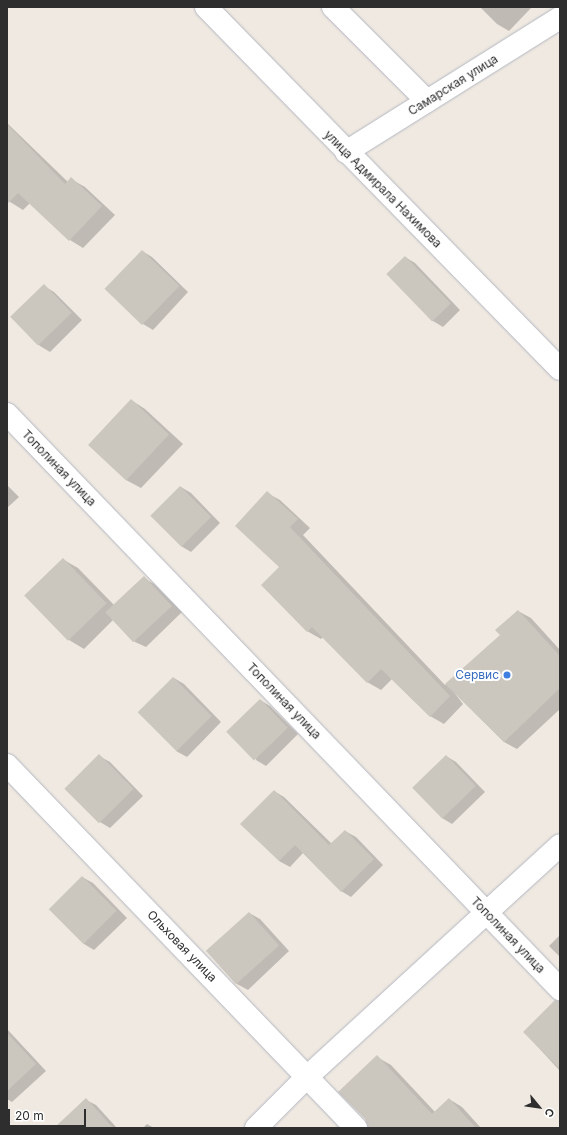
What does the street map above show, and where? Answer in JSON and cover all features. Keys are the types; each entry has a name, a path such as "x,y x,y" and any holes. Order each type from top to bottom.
{"street":[{"name":"улица Адмирала Нахимова","path":"206,7 346,152 557,360"},
{"path":"333,7 427,101"},
{"name":"Самарская улица","path":"346,152 560,18"},
{"name":"Тополиная улица","path":"7,414 560,989"},
{"name":"Ольховая улица","path":"7,764 356,1128"},
{"path":"256,1128 307,1076 488,913 560,845"}],"building":[{"path":"7,124 65,184 71,177 102,206 69,241 18,193 7,204"},
{"path":"142,250 179,286 142,325 104,289"},
{"path":"405,256 451,303 432,322 386,274"},
{"path":"44,284 72,313 38,345 10,317"},
{"path":"131,399 169,434 126,481 88,445"},
{"path":"180,486 211,517 181,547 150,516"},
{"path":"267,491 298,519 290,527 450,696 430,717 381,669 367,683 312,627 307,632 261,585 279,567 235,526"},
{"path":"63,558 107,603 68,641 24,596"},
{"path":"144,576 172,606 133,642 105,612"},
{"path":"518,610 560,656 560,688 504,742 445,684 500,635 495,630"},
{"path":"173,677 212,716 177,751 138,712"},
{"path":"260,699 288,728 254,760 226,732"},
{"path":"99,754 134,789 99,823 64,789"},
{"path":"446,755 476,786 442,819 412,788"},
{"path":"274,790 329,845 345,830 374,859 341,892 295,845 279,861 240,824"},
{"path":"82,876 117,911 83,944 49,909"},
{"path":"249,912 279,945 236,984 206,951"},
{"path":"555,1000 560,1001 560,1069 523,1032"},
{"path":"7,1033 36,1064 7,1091"},
{"path":"377,1055 432,1114 449,1098 476,1128 368,1128 365,1119 338,1092"},
{"path":"86,1098 113,1128 54,1128"}],"place":[{"name":"Сервис","path":"507,675"}]}
